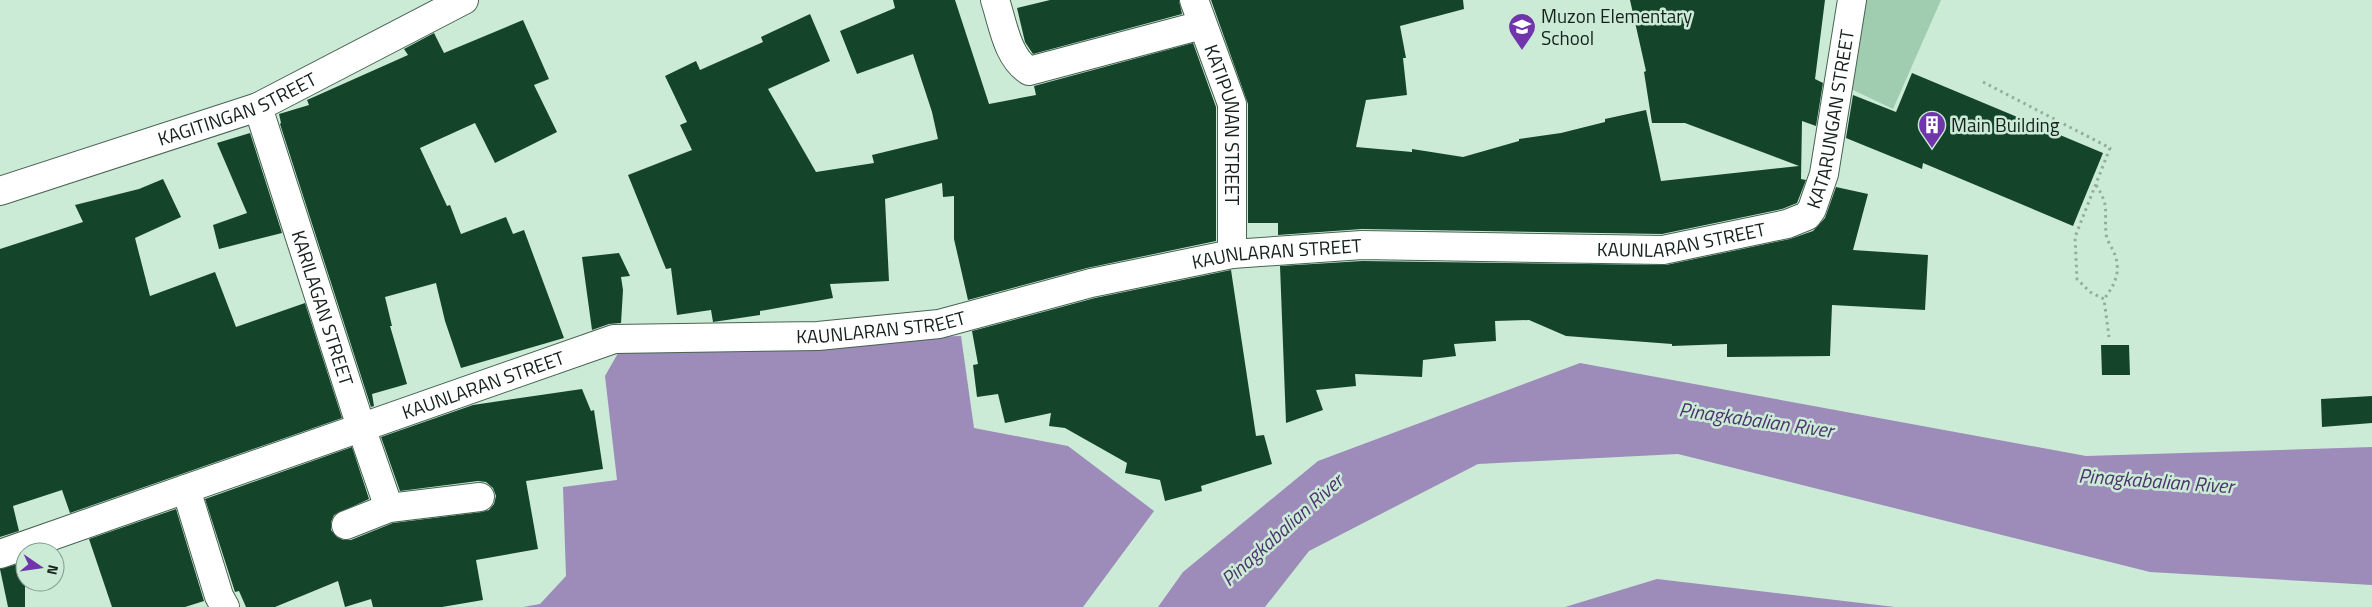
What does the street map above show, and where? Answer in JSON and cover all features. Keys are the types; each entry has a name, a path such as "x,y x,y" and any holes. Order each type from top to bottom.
{"street":[{"name":"KAGITINGAN STREET","path":"0,192 258,106 437,6 464,0"},
{"path":"995,0 1013,54 1021,66 1029,71 1198,12"},
{"name":"KATARUNGAN STREET","path":"1787,224 1807,216 1812,210 1824,174 1852,0"},
{"name":"KATIPUNAN STREET","path":"1198,12 1232,104 1232,254"},
{"name":"KARILAGAN STREET","path":"258,106 361,427 389,508"},
{"name":"KAUNLARAN STREET","path":"0,554 614,339 818,336 939,324 1091,283 1232,254 1362,245 1663,250 1787,224"},
{"path":"186,489 219,596 225,607"},
{"path":"346,524 389,508 480,497"}],"path":[{"path":"1983,82 2110,148 2075,238 2077,279 2090,292 2104,300"},
{"path":"2095,184 2103,197 2107,212 2106,234 2118,262 2117,281 2104,300 2109,337"}],"green space":[{"path":"1862,0 1941,0 1893,109 1849,88"}],"water":[{"path":"961,336 974,428 1068,446 1154,511 1083,607 523,607 540,604 566,576 563,487 617,480 605,376 622,346"},
{"name":"Pinagkabalian River","path":"1580,363 2086,456 2372,447 2372,585 2150,572 1678,454 1478,464 1309,551 1265,607 1158,607 1183,572 1318,461"},
{"path":"1657,579 1895,607 1565,607"}],"building":[{"path":"893,0 955,0 989,104 1036,95 1034,86 1193,43 1216,107 1216,241 1087,268 968,300 954,239 954,196 943,197 942,183 885,199 889,281 830,284 833,298 760,311 760,315 713,322 711,310 677,315 671,268 666,269 628,175 692,150 680,125 687,122 665,76 696,61 700,70 763,42 761,37 810,14 830,61 768,89 816,172 874,163 872,155 938,139 932,112 913,54 857,74 840,31 895,8"},
{"path":"1050,0 1179,0 1182,14 1033,54 1025,42 1017,8"},
{"path":"1211,0 1463,0 1464,9 1400,26 1406,58 1403,58 1407,95 1366,100 1356,147 1412,152 1412,149 1463,157 1519,141 1519,139 1561,133 1605,122 1605,119 1646,110 1661,181 1799,166 1685,123 1652,123 1644,72 1646,71 1630,0 1825,0 1815,79 1823,83 1816,126 1802,121 1801,179 1806,180 1797,203 1782,209 1662,234 1362,229 1278,235 1278,223 1248,223 1248,104"},
{"path":"523,20 549,79 534,85 557,132 495,163 475,123 420,148 447,206 450,205 461,234 506,217 513,234 524,230 564,338 461,368 445,321 436,283 385,297 392,326 390,326 407,384 372,394 374,406 371,407 280,124 279,114 309,105 307,100 408,55 404,49 434,33 444,53"},
{"name":"Main Building","path":"1912,73 2103,153 2073,226 1923,163 1922,169 1846,138 1853,95 1896,112"},
{"path":"250,133 282,233 219,249 213,225 247,213 217,143"},
{"path":"163,179 181,217 135,238 150,296 215,272 236,327 305,303 342,418 70,513 62,490 13,506 19,531 0,537 0,249 83,222 75,205 139,189"},
{"path":"1836,187 1868,194 1853,250 1928,255 1925,310 1832,305 1830,356 1727,357 1727,344 1672,346 1672,344 1566,336 1529,320 1495,321 1496,341 1454,344 1456,356 1423,360 1422,377 1355,374 1356,386 1316,390 1323,410 1286,423 1280,266 1362,261 1666,265 1790,239 1813,231 1825,218"},
{"path":"619,253 630,276 621,277 623,290 621,323 609,324 592,330 582,257"},
{"path":"1231,270 1256,436 1264,435 1272,464 1201,486 1202,491 1165,501 1160,480 1125,473 1127,463 1065,428 1049,426 1051,413 1005,423 998,394 977,397 973,365 978,364 972,331 1095,298"},
{"path":"2101,345 2129,345 2130,375 2102,375"},
{"path":"582,389 591,411 594,410 603,469 526,481 538,549 476,560 483,600 442,607 373,607 371,599 345,607 338,581 275,607 246,607 239,591 235,592 205,499 352,447 369,499 334,515 331,522 331,530 337,537 343,540 351,540 393,523 489,510 494,504 496,496 493,488 486,482 478,481 400,491 381,437 473,405"},
{"path":"2372,396 2372,423 2322,427 2321,399"},
{"path":"176,509 204,601 185,607 112,607 89,539"},
{"path":"15,565 15,592 25,592 25,607 8,607 0,569"}],"place":[{"name":"Muzon Elementary School","path":"1522,51"},
{"name":"Main Building","path":"1932,149"}]}
